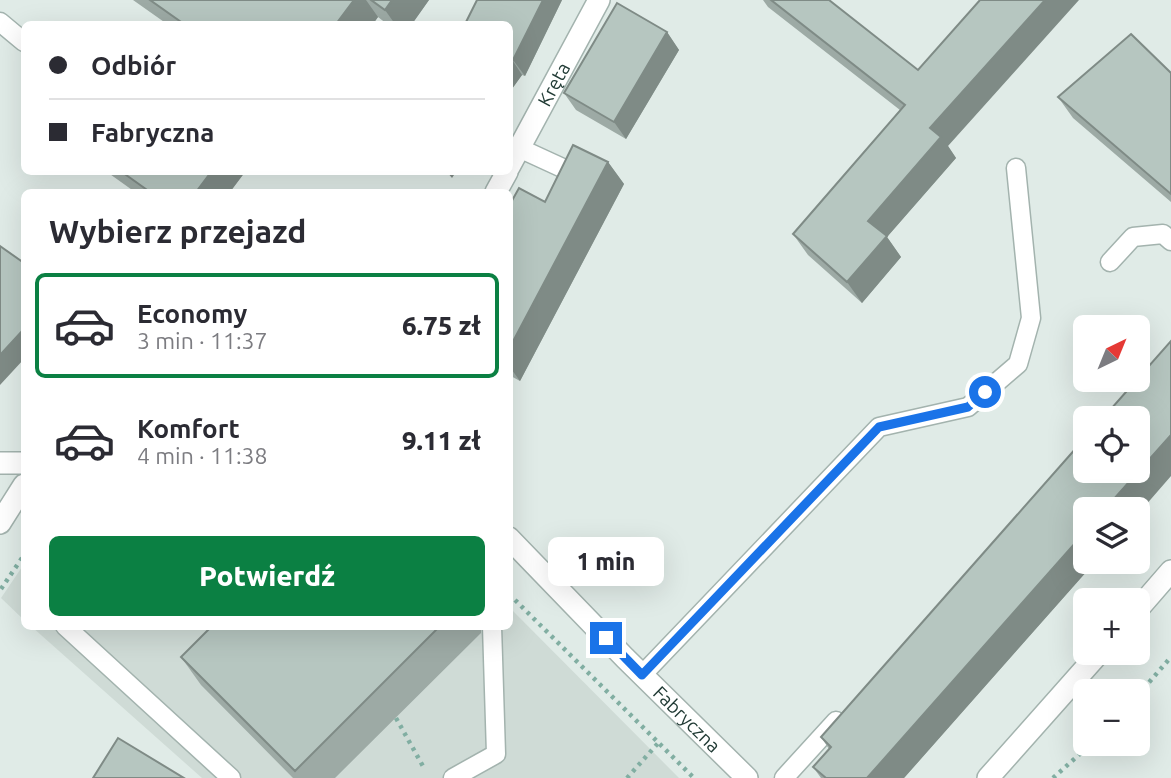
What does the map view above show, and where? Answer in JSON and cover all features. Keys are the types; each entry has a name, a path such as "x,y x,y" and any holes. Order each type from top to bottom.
{"street":[{"name":"Kręta","path":"513,159 598,0"},
{"path":"0,463 21,463"},
{"path":"0,523 21,490"},
{"name":"Fabryczna","path":"513,542 747,778"},
{"path":"1150,595 1171,570"},
{"path":"988,778 1088,665"}],"lane":[{"path":"0,22 21,40"},
{"path":"519,148 569,171"},
{"path":"642,675 879,427 968,407 1018,364 1031,318 1016,167"},
{"path":"1110,262 1133,237 1163,234 1171,241"},
{"path":"69,630 231,778"},
{"path":"453,778 496,754 492,630"},
{"path":"784,778 848,707"}],"path":[{"path":"1,589 21,559"},
{"path":"513,598 694,778"},
{"path":"1150,681 1171,657"},
{"path":"396,718 430,778"},
{"path":"1053,778 1078,756"}],"shaded area":[{"path":"21,568 21,617 1,598"},
{"path":"513,611 679,778 202,778 35,630 513,630"}],"building":[{"path":"150,0 354,0 338,21 180,21"},
{"path":"371,0 392,0 385,10"},
{"path":"477,0 543,0 513,60 513,21 466,21"},
{"path":"771,0 829,0 918,70 980,0 1045,0 930,128 941,137 868,221 887,236 847,282 793,234 905,105"},
{"path":"617,3 667,32 614,122 564,93"},
{"path":"1131,34 1171,73 1171,194 1058,97"},
{"path":"573,145 608,162 513,341 513,199 519,188 545,202"},
{"path":"126,175 209,175 198,189 146,189"},
{"path":"0,246 21,261 21,332 0,355"},
{"path":"1171,341 1171,435 1150,459 1150,406 1114,406 1126,392 1150,392 1150,365"},
{"path":"1073,452 1073,483 1128,483 1116,497 1073,497 1073,546 867,778 826,778 813,767 831,747 821,737"},
{"path":"208,630 436,630 295,771 181,657"},
{"path":"118,738 184,778 93,778"}],"route":[{"path":"606,638 642,675 879,427 968,407 985,392"}]}
